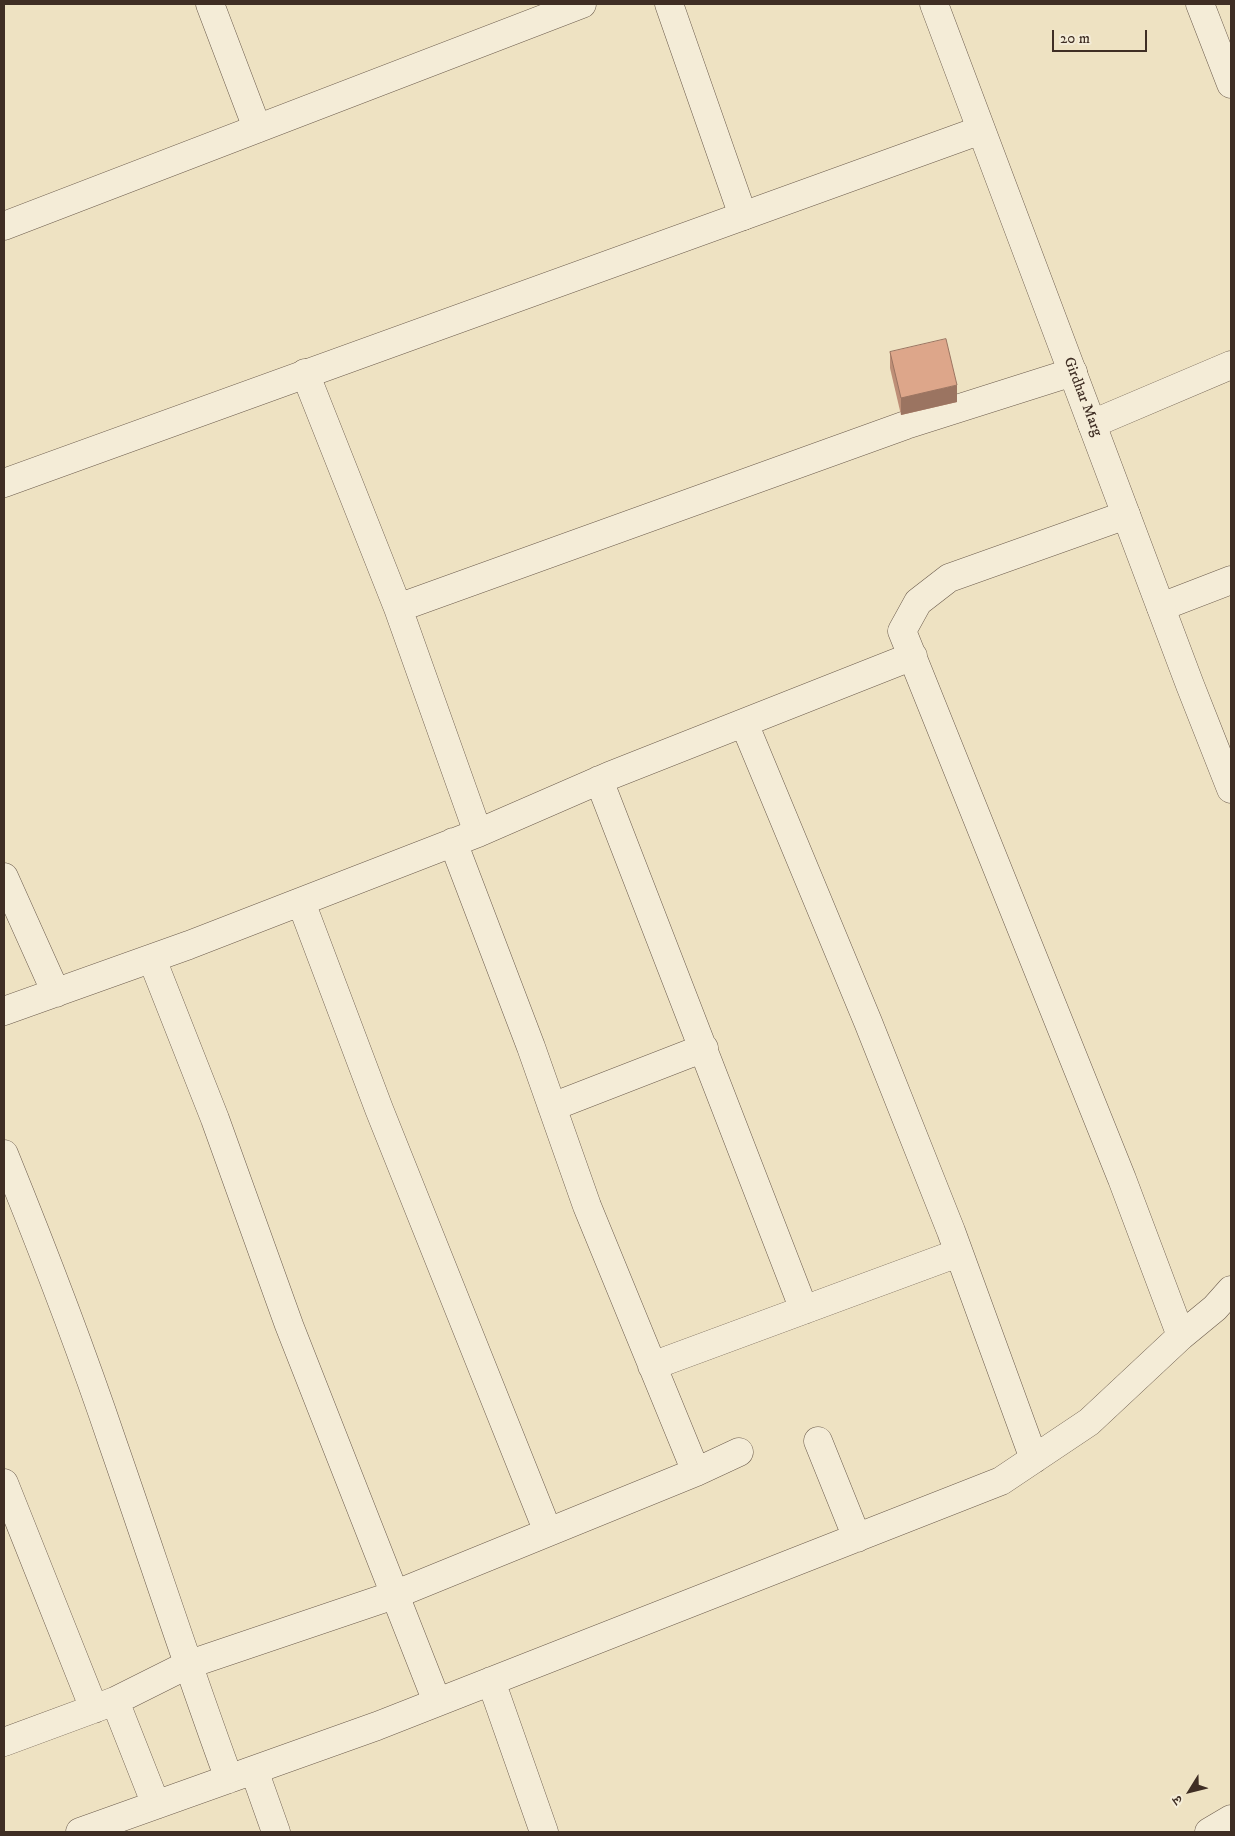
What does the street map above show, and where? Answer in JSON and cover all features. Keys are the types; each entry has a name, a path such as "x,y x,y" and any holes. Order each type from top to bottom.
{"street":[{"path":"210,4 257,128"},
{"path":"4,226 582,4"},
{"path":"668,4 743,216"},
{"name":"Girdhar Marg","path":"934,4 1231,789"},
{"path":"1200,4 1231,84"},
{"path":"4,483 982,130"},
{"path":"1092,424 1231,365"},
{"path":"398,608 906,425 1073,372"},
{"path":"305,373 398,608 478,833"},
{"path":"1126,515 949,578 918,602 902,631 1122,1178 1181,1336"},
{"path":"1161,607 1231,580"},
{"path":"4,1010 56,993 301,902 478,833 599,780 913,656"},
{"path":"744,723 868,1022 958,1253 1034,1459"},
{"path":"599,780 804,1310"},
{"path":"453,842 587,1206 696,1472"},
{"path":"4,877 56,993"},
{"path":"301,902 379,1109 548,1532"},
{"path":"152,958 215,1119 289,1325 437,1702"},
{"path":"552,1107 704,1048"},
{"path":"4,1154 42,1249 113,1442 187,1665 241,1775 276,1832"},
{"path":"652,1366 958,1253"},
{"path":"80,1832 241,1775 437,1702 1000,1481 1089,1422 1181,1336 1215,1308 1231,1290"},
{"path":"818,1441 857,1538"},
{"path":"4,1742 105,1705 187,1665 394,1595 696,1472 739,1452"},
{"path":"4,1483 105,1705 156,1805"},
{"path":"491,1681 544,1832"},
{"path":"1209,1832 1231,1819"}],"building":[{"path":"946,339 957,385 901,398 890,352"}]}
